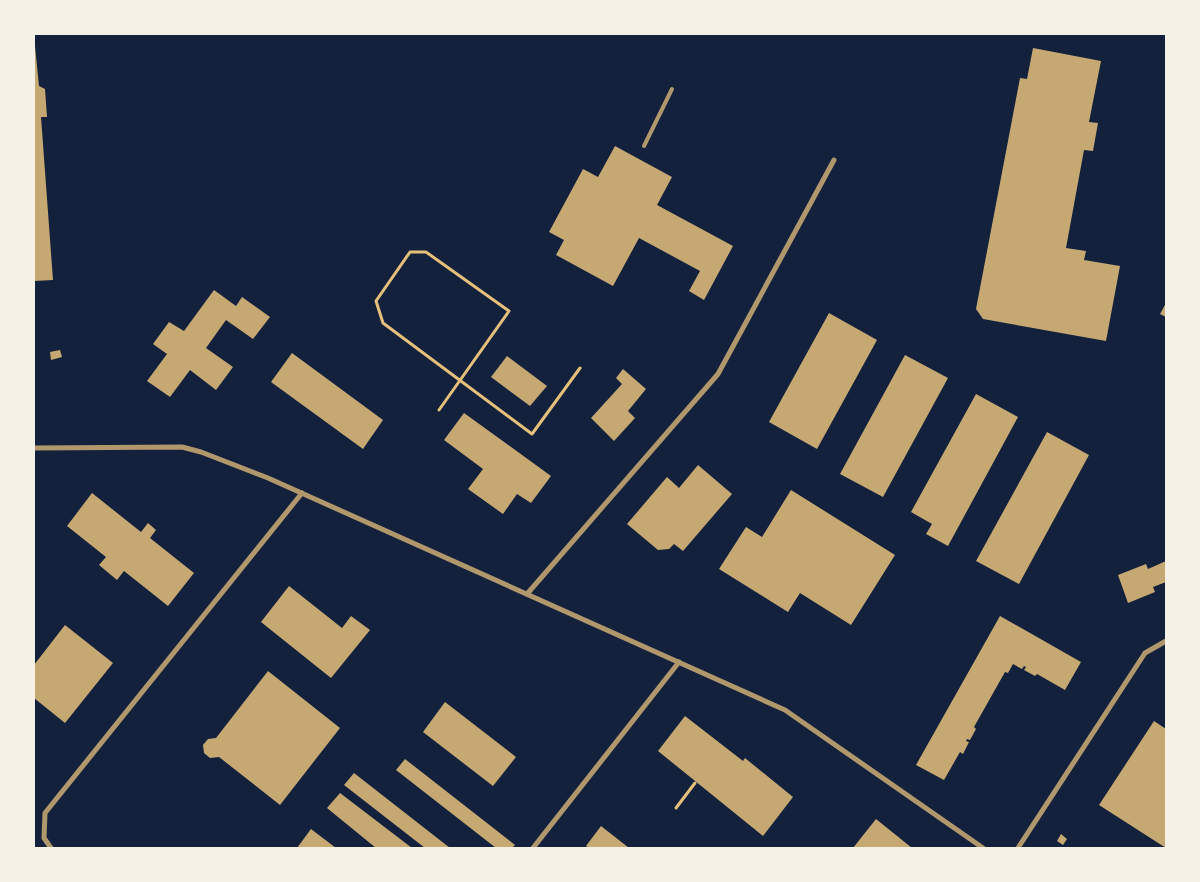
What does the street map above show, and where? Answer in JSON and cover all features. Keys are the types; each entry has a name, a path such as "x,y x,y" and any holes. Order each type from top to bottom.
{"street":[{"path":"527,594 718,374 834,160"},
{"path":"34,448 182,447 201,452 302,493 785,710 983,848"},
{"path":"51,848 44,838 45,813 302,493"},
{"path":"1018,848 1145,653 1166,641"},
{"path":"533,848 679,662"}],"lane":[{"path":"644,146 672,90"}],"path":[{"path":"439,410 460,381 509,311 426,252 410,252 376,301 383,323 460,381 532,434 580,368"},
{"path":"676,808 695,783"}],"building":[{"path":"34,36 39,86 45,89 47,117 41,117 53,280 34,281"},
{"path":"1033,48 1101,61 1089,122 1098,123 1093,151 1084,150 1066,248 1086,251 1084,260 1120,266 1106,341 983,319 976,309 1020,78 1027,79"},
{"path":"615,146 672,177 657,205 733,246 704,300 689,291 700,271 639,238 613,286 556,255 564,240 549,232 583,169 598,177"},
{"path":"214,290 236,306 242,297 270,317 253,339 226,320 206,348 233,367 216,390 190,370 170,397 147,381 167,354 153,344 169,322 184,331"},
{"path":"1166,303 1166,317 1160,314"},
{"path":"829,313 877,340 817,449 769,422"},
{"path":"60,350 62,357 51,360 50,352"},
{"path":"292,353 383,420 363,449 271,382"},
{"path":"905,355 948,378 883,497 840,474"},
{"path":"507,356 547,386 530,406 491,377"},
{"path":"623,369 646,389 628,411 635,418 614,441 591,418 622,384 616,378"},
{"path":"976,394 1018,417 948,546 926,534 932,524 911,512"},
{"path":"464,413 551,476 531,503 517,494 503,514 468,489 483,469 444,440"},
{"path":"1047,432 1089,455 1019,584 976,561"},
{"path":"698,465 732,494 683,551 674,544 669,549 658,550 627,524 667,477 679,488"},
{"path":"791,490 895,555 851,625 800,593 788,612 719,569 746,527 762,537"},
{"path":"92,493 141,532 148,523 156,530 150,538 194,573 168,606 124,571 117,580 99,565 106,557 67,526"},
{"path":"1166,561 1166,582 1153,587 1155,592 1128,603 1118,575 1146,564 1148,569"},
{"path":"289,586 342,628 351,616 370,630 331,678 261,622"},
{"path":"1000,616 1081,662 1065,690 1037,674 1035,676 1024,670 1026,667 1024,666 1022,669 1013,664 1008,673 1005,672 974,727 976,729 970,740 967,739 966,741 969,742 963,754 960,752 944,780 916,765"},
{"path":"65,625 113,663 65,723 34,698 34,665"},
{"path":"268,671 340,728 280,805 219,757 210,758 204,753 203,745 208,739 216,738"},
{"path":"445,702 516,757 493,786 423,732"},
{"path":"685,716 743,761 745,758 793,797 763,836 658,751"},
{"path":"1154,721 1166,729 1166,848 1099,805"},
{"path":"405,759 515,845 512,848 496,848 396,770"},
{"path":"354,773 450,848 425,848 344,785"},
{"path":"340,793 412,848 376,848 327,808"},
{"path":"876,819 912,848 853,848"},
{"path":"601,826 629,848 589,848 586,846"},
{"path":"311,829 336,848 297,848"},
{"path":"1061,834 1067,839 1063,845 1057,841"}]}
